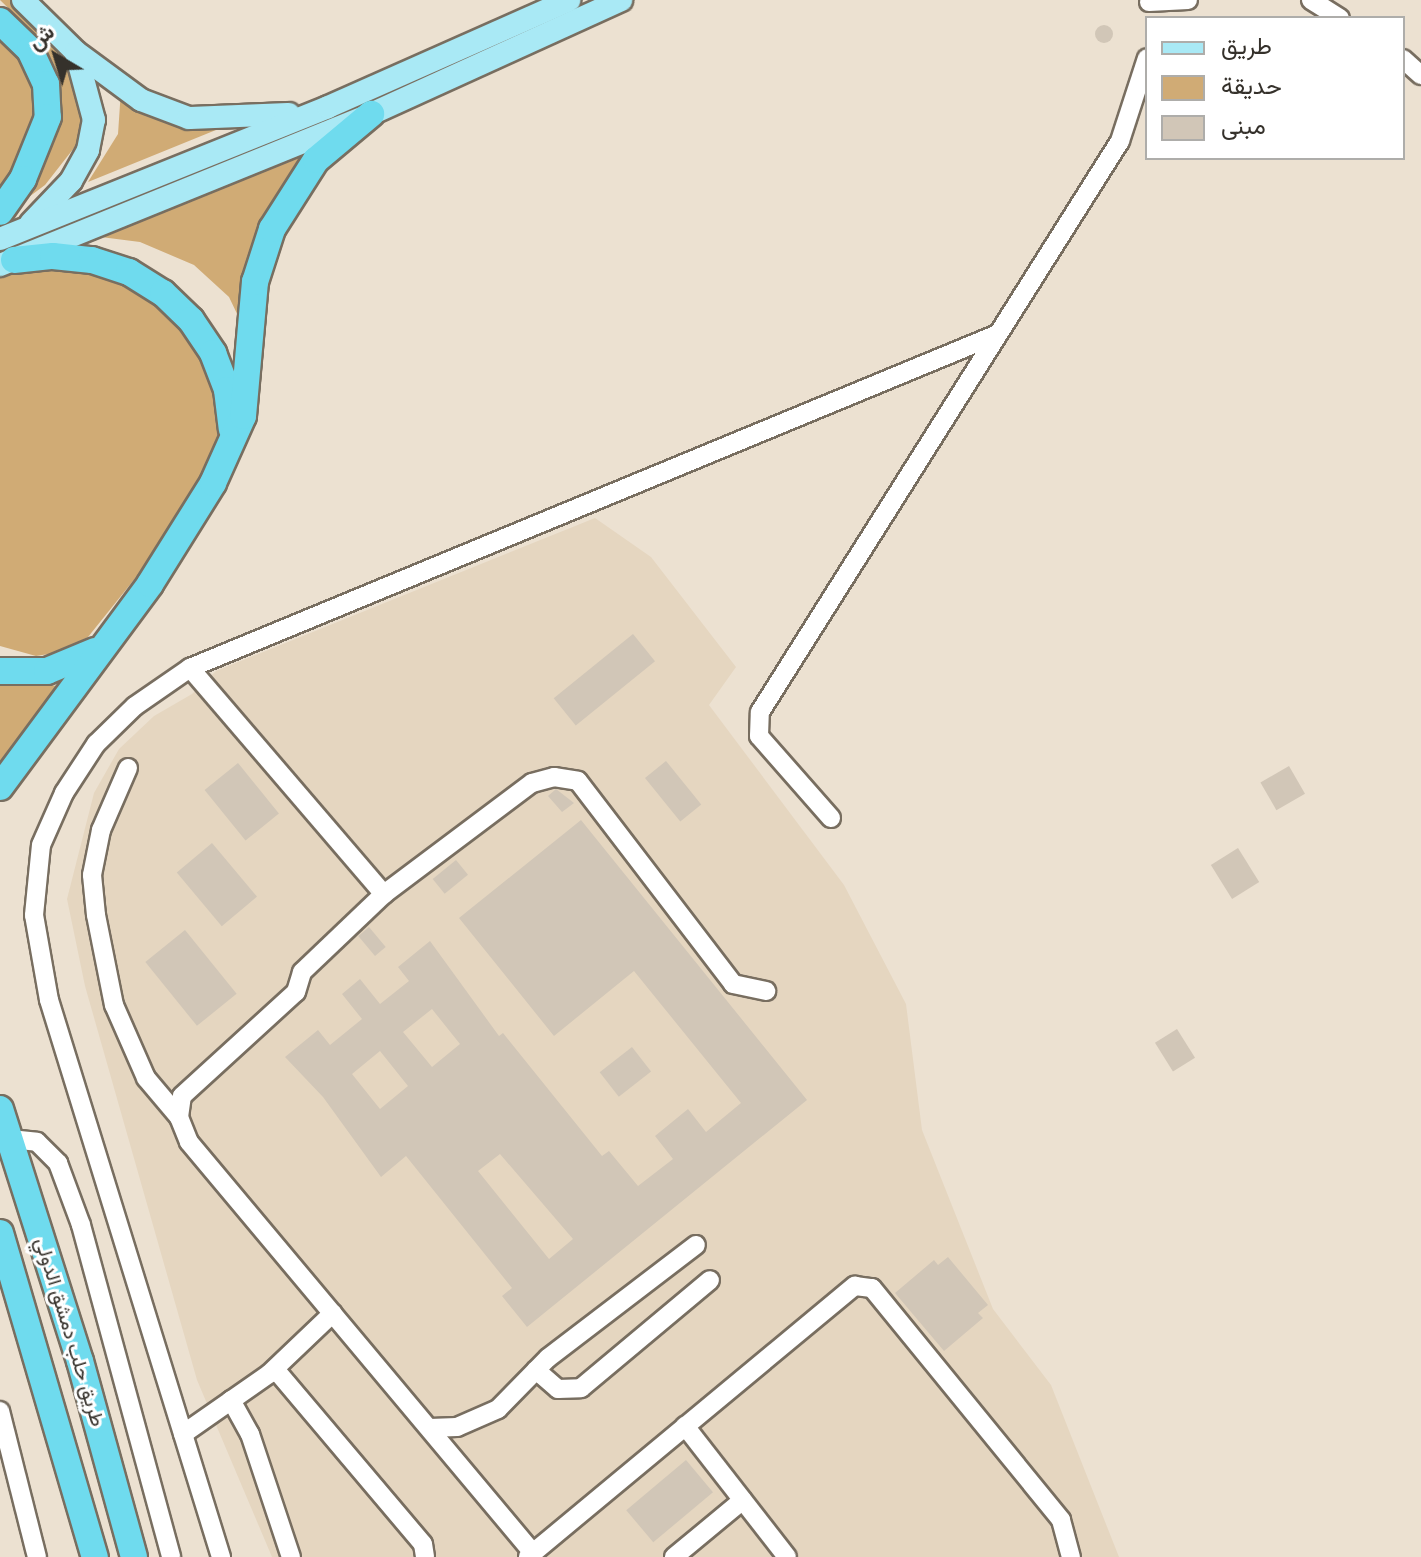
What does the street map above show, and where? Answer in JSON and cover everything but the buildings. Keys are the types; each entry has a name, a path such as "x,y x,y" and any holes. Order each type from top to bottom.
{"highway":[{"path":"0,21 30,50 46,84 48,117 23,179 0,212"},
{"path":"0,787 172,551 232,448 248,380 255,282 272,229 316,160 371,114"},
{"path":"5,255 92,260 129,272 170,299 203,336 221,371 231,409 232,448"},
{"path":"0,671 65,667 102,647"},
{"name":"طريق حلب دمشق الدولي","path":"0,1109 80,1361 134,1557"},
{"name":"طريق حلب دمشق الدولي","path":"0,1233 44,1369 95,1557"},
{"path":"0,1287 44,1369"}],"main road":[{"path":"23,0 76,52 141,100 189,118 244,120 328,107"},
{"path":"26,229 328,107 569,0"},
{"path":"5,255 371,114 621,0"},
{"path":"5,255 71,181 88,150 94,120 76,52"}],"street":[{"path":"1149,7 1188,0"},
{"path":"1311,0 1337,16"},
{"path":"1405,61 1421,75"},
{"path":"831,818 759,736 760,712 1120,141 1145,64"},
{"path":"221,1557 49,1000 34,915 41,845 64,793 96,744 135,706 190,668 998,334"},
{"path":"190,668 384,894"},
{"path":"128,768 101,830 92,875 96,915 114,1005 146,1078 179,1117 189,1142 430,1428 530,1555 855,1286 872,1288 1061,1520 1071,1557"},
{"path":"179,1117 182,1096 296,992 302,972 384,894 532,783 554,777 578,781 733,984 766,991"},
{"path":"10,1139 37,1142 58,1163 81,1225 171,1557"},
{"path":"430,1428 457,1427 498,1409 536,1370 696,1245"},
{"path":"536,1370 558,1389 581,1388 710,1280"},
{"path":"183,1434 275,1369 333,1313"},
{"path":"275,1369 423,1544 425,1557"},
{"path":"231,1400 250,1434 291,1557"},
{"path":"0,1411 37,1557"},
{"path":"685,1426 787,1557"},
{"path":"674,1557 743,1500"}],"shaded area":[{"path":"595,518 651,557 736,667 709,705 844,885 906,1004 922,1130 993,1309 1051,1385 1119,1557 272,1557 197,1380 85,986 67,899 94,793 119,749 154,716 192,694 216,671"}],"green space":[{"path":"0,0 21,0 62,36 88,130 45,185 10,211 49,153 61,116 61,80 43,42"},
{"path":"0,35 21,56 35,88 37,116 27,147 0,192"},
{"path":"122,75 172,109 243,119 88,182 118,134"},
{"path":"324,141 287,186 251,343 229,297 194,265 140,242 93,236"},
{"path":"78,263 202,319 225,447 149,561 88,637 61,652 36,656 0,646 0,273"},
{"path":"0,672 60,687 0,768"}]}
